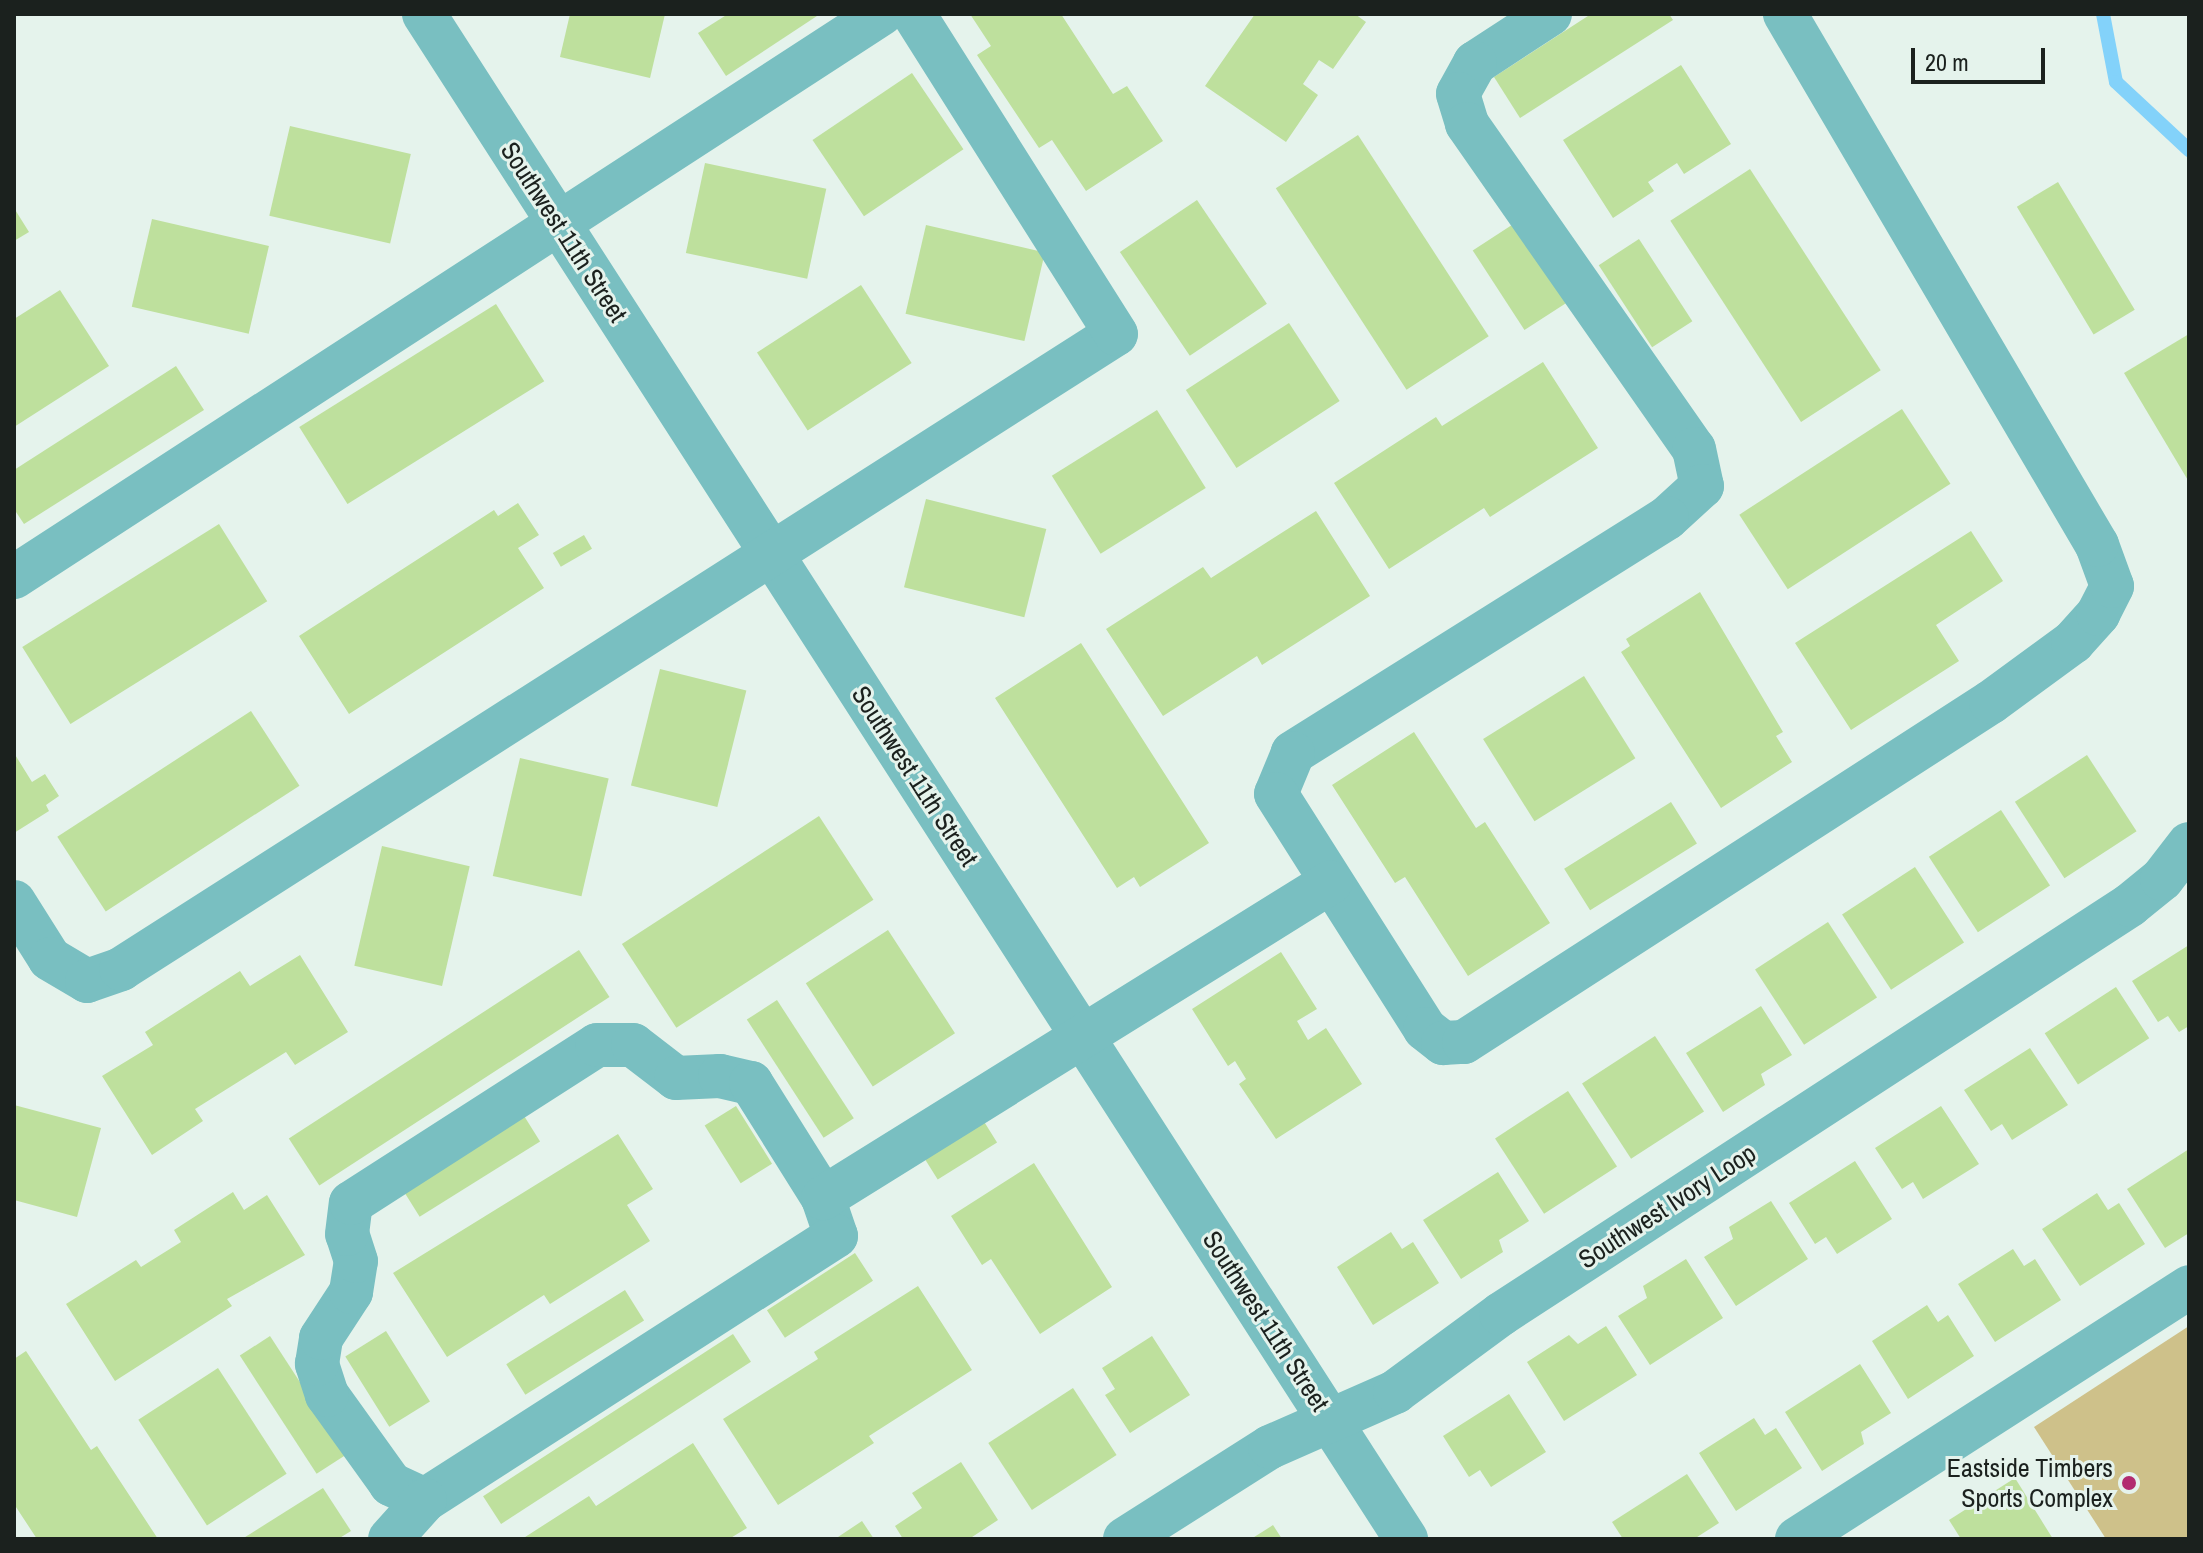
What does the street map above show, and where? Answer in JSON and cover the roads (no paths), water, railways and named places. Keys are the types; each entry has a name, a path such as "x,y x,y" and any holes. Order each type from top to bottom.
{"street":[{"name":"Southwest 11th Street","path":"424,14 1406,1539"},
{"path":"14,577 881,14"},
{"path":"14,902 50,959 87,981 121,969 1116,334 914,14"},
{"path":"1550,14 1475,63 1458,94 1467,124 1694,449 1702,486 1667,518 1293,753 1276,794 1425,1029 1443,1043 1464,1042 1991,702 2073,642 2098,614 2112,586 2097,545 1785,14"},
{"name":"Southwest Ivory Loop","path":"1125,1539 1270,1447 1395,1392 1501,1314 2130,905 2162,879 2189,844"},
{"path":"823,1198 1331,882"},
{"path":"390,1539 425,1500 836,1236 823,1198 751,1083 720,1076 676,1078 633,1045 597,1045 351,1203 347,1234 356,1261 351,1292 321,1338 317,1364 327,1395 391,1484 425,1500"},
{"path":"1797,1539 2189,1287"}],"waterway":[{"path":"2103,14 2116,82 2189,150"}],"place":[{"name":"Eastside Timbers Sports Complex","path":"2129,1483"}]}
